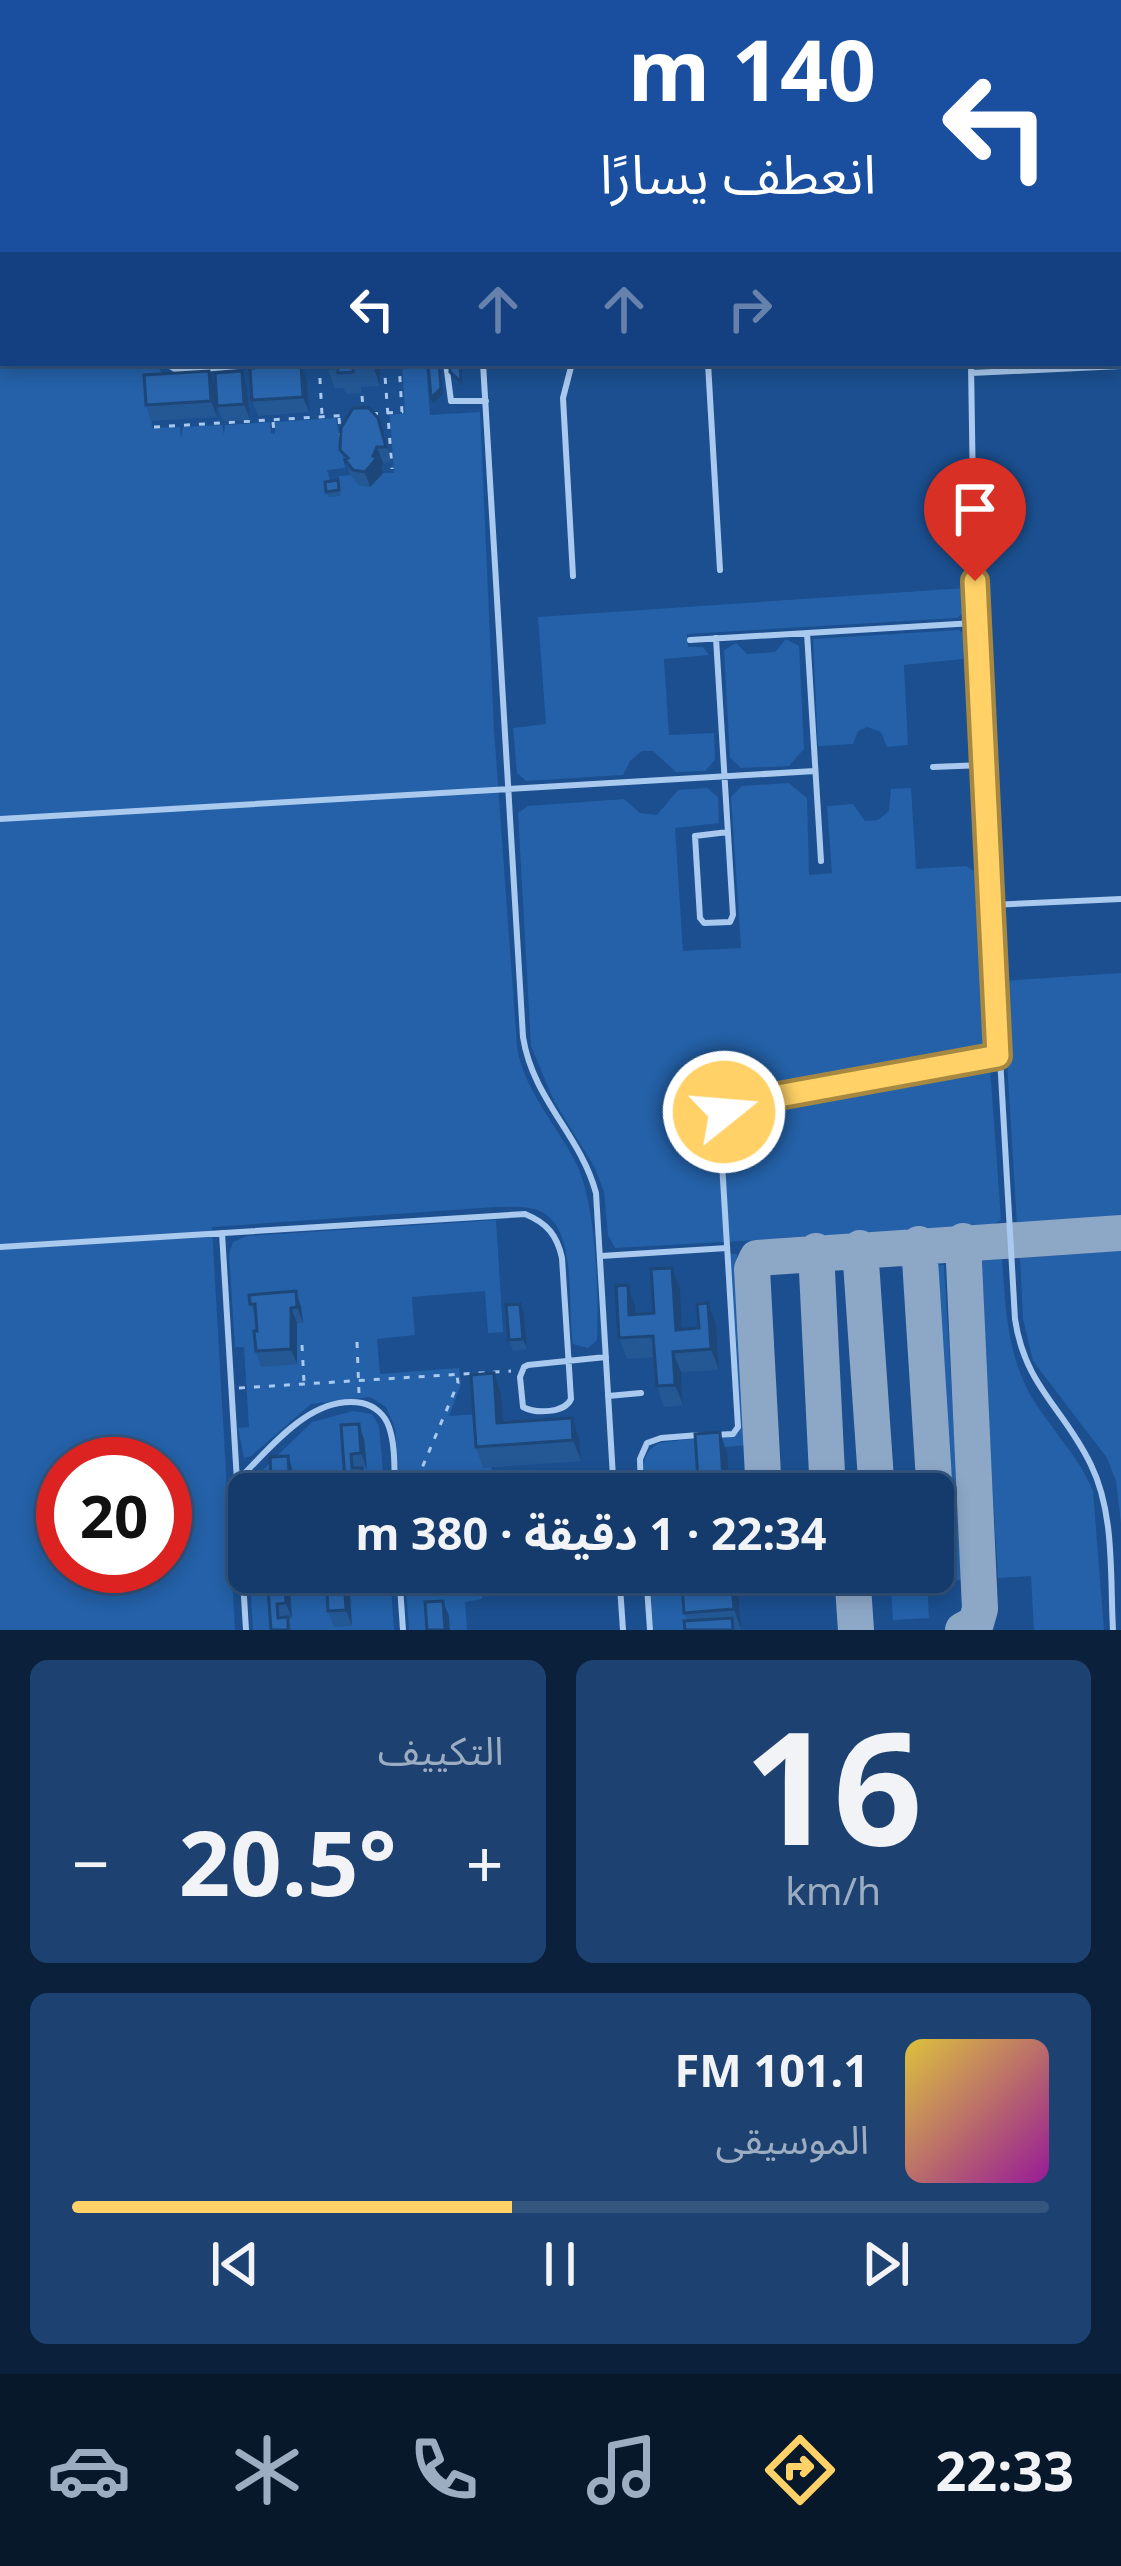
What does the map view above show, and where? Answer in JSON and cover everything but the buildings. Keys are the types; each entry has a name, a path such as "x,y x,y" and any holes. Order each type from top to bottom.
{"lane":[{"path":"169,366 178,371 238,366"},
{"path":"446,366 451,401 486,401"},
{"path":"483,366 526,1055 538,1090 592,1179 613,1473"},
{"path":"571,366 563,398 573,576"},
{"path":"709,366 720,570"},
{"path":"1113,1630 1100,1489 1084,1451 1036,1385 1019,1346 975,623 971,368 1121,366"},
{"path":"690,640 975,623"},
{"path":"807,633 821,861"},
{"path":"716,638 724,777 728,832 733,919 704,923 695,838 699,833 728,832"},
{"path":"933,767 984,765"},
{"path":"0,819 815,771"},
{"path":"989,905 1121,899"},
{"path":"640,1473 647,1443 737,1430 720,1130 728,1108 998,1056"},
{"path":"0,1247 525,1214 551,1230 559,1243 569,1361 572,1400 566,1408 527,1410 522,1402 521,1370 528,1365 569,1361 606,1358"},
{"path":"222,1232 236,1473"},
{"path":"601,1256 727,1248"},
{"path":"608,1396 641,1393"},
{"path":"246,1473 307,1417 333,1406 360,1403 379,1412 388,1423 393,1473"},
{"path":"244,1593 246,1630"},
{"path":"400,1593 403,1630"},
{"path":"620,1593 623,1630"},
{"path":"647,1593 650,1630"}],"path":[{"path":"319,366 322,417"},
{"path":"384,366 392,470"},
{"path":"154,428 402,412 399,366"},
{"path":"362,396 364,414"},
{"path":"338,416 340,441"},
{"path":"273,420 274,432"},
{"path":"224,423 224,434"},
{"path":"181,426 182,436"},
{"path":"357,1342 360,1403"},
{"path":"302,1345 304,1384"},
{"path":"231,1388 521,1370"},
{"path":"420,1473 458,1375"}],"shaded area":[{"path":"0,366 157,366 165,376 149,391 152,428 180,427 181,438 183,427 222,425 224,435 225,425 270,422 275,434 275,422 336,418 345,468 327,470 332,486 337,486 339,476 351,475 359,485 370,487 383,473 394,473 390,415 405,413 402,366 426,366 430,415 480,412 494,729 517,1047 534,1093 583,1180 595,1249 597,1340 588,1348 573,1344 566,1253 553,1222 537,1210 495,1207 212,1227 228,1507 228,1593 233,1593 235,1630 0,1630"},
{"path":"965,588 965,612 957,618 687,634 688,647 703,647 709,655 664,659 669,735 714,733 715,760 705,771 676,772 653,751 642,751 623,775 526,781 517,773 513,728 546,724 538,617"},
{"path":"959,630 966,636 963,659 904,665 908,745 887,747 881,732 867,727 858,731 853,744 818,746 813,639"},
{"path":"786,639 799,646 804,749 789,766 741,768 730,758 724,650 736,643 747,654 775,652"},
{"path":"789,783 807,798 809,875 832,873 827,806 853,804 865,821 878,820 889,811 891,789 911,788 916,869 966,866 976,872 1001,1220 989,1227 615,1248 608,1235 604,1192 595,1168 554,1101 531,1046 518,813 528,806 624,799 640,813 657,815 678,790 707,788 718,797 719,823 675,828 683,951 741,948 731,797 742,786"},
{"path":"1121,973 1121,1219 1017,1224 1002,981"},
{"path":"496,1220 503,1332 488,1333 485,1291 412,1297 415,1335 377,1339 380,1374 459,1368 461,1384 449,1416 479,1414 483,1467 491,1467 493,1473 398,1473 395,1428 386,1407 370,1397 311,1404 244,1458 238,1428 249,1427 244,1347 235,1347 229,1254 233,1242 247,1236"},
{"path":"1121,1251 1121,1524 1116,1481 1107,1458 1033,1361 1023,1319 1020,1258"},
{"path":"730,1254 737,1254 748,1445 702,1449 704,1473 643,1473 645,1458 659,1443 739,1433"},
{"path":"1002,1259 1019,1370 1093,1491 1104,1630 1034,1630 1031,1576 998,1578 979,1261"},
{"path":"944,1265 963,1580 954,1580 954,1473 945,1473 932,1266"},
{"path":"353,1411 372,1414 379,1426 383,1473 259,1473 312,1422"},
{"path":"251,1593 391,1593 394,1630 253,1630"},
{"path":"406,1593 483,1593 482,1599 465,1602 467,1630 409,1630"},
{"path":"651,1593 704,1593 691,1630 653,1630"},
{"path":"891,1593 928,1593 929,1618 893,1620"}],"taxiway":[{"path":"763,1473 752,1269 757,1258 1121,1233"},
{"path":"963,1241 980,1609 976,1623 963,1630"},
{"path":"919,1244 934,1473"},
{"path":"860,1248 876,1473"},
{"path":"816,1251 827,1473"},
{"path":"853,1593 856,1630"}],"route":[{"path":"724,1112 740,1103 998,1056 975,581"}]}
